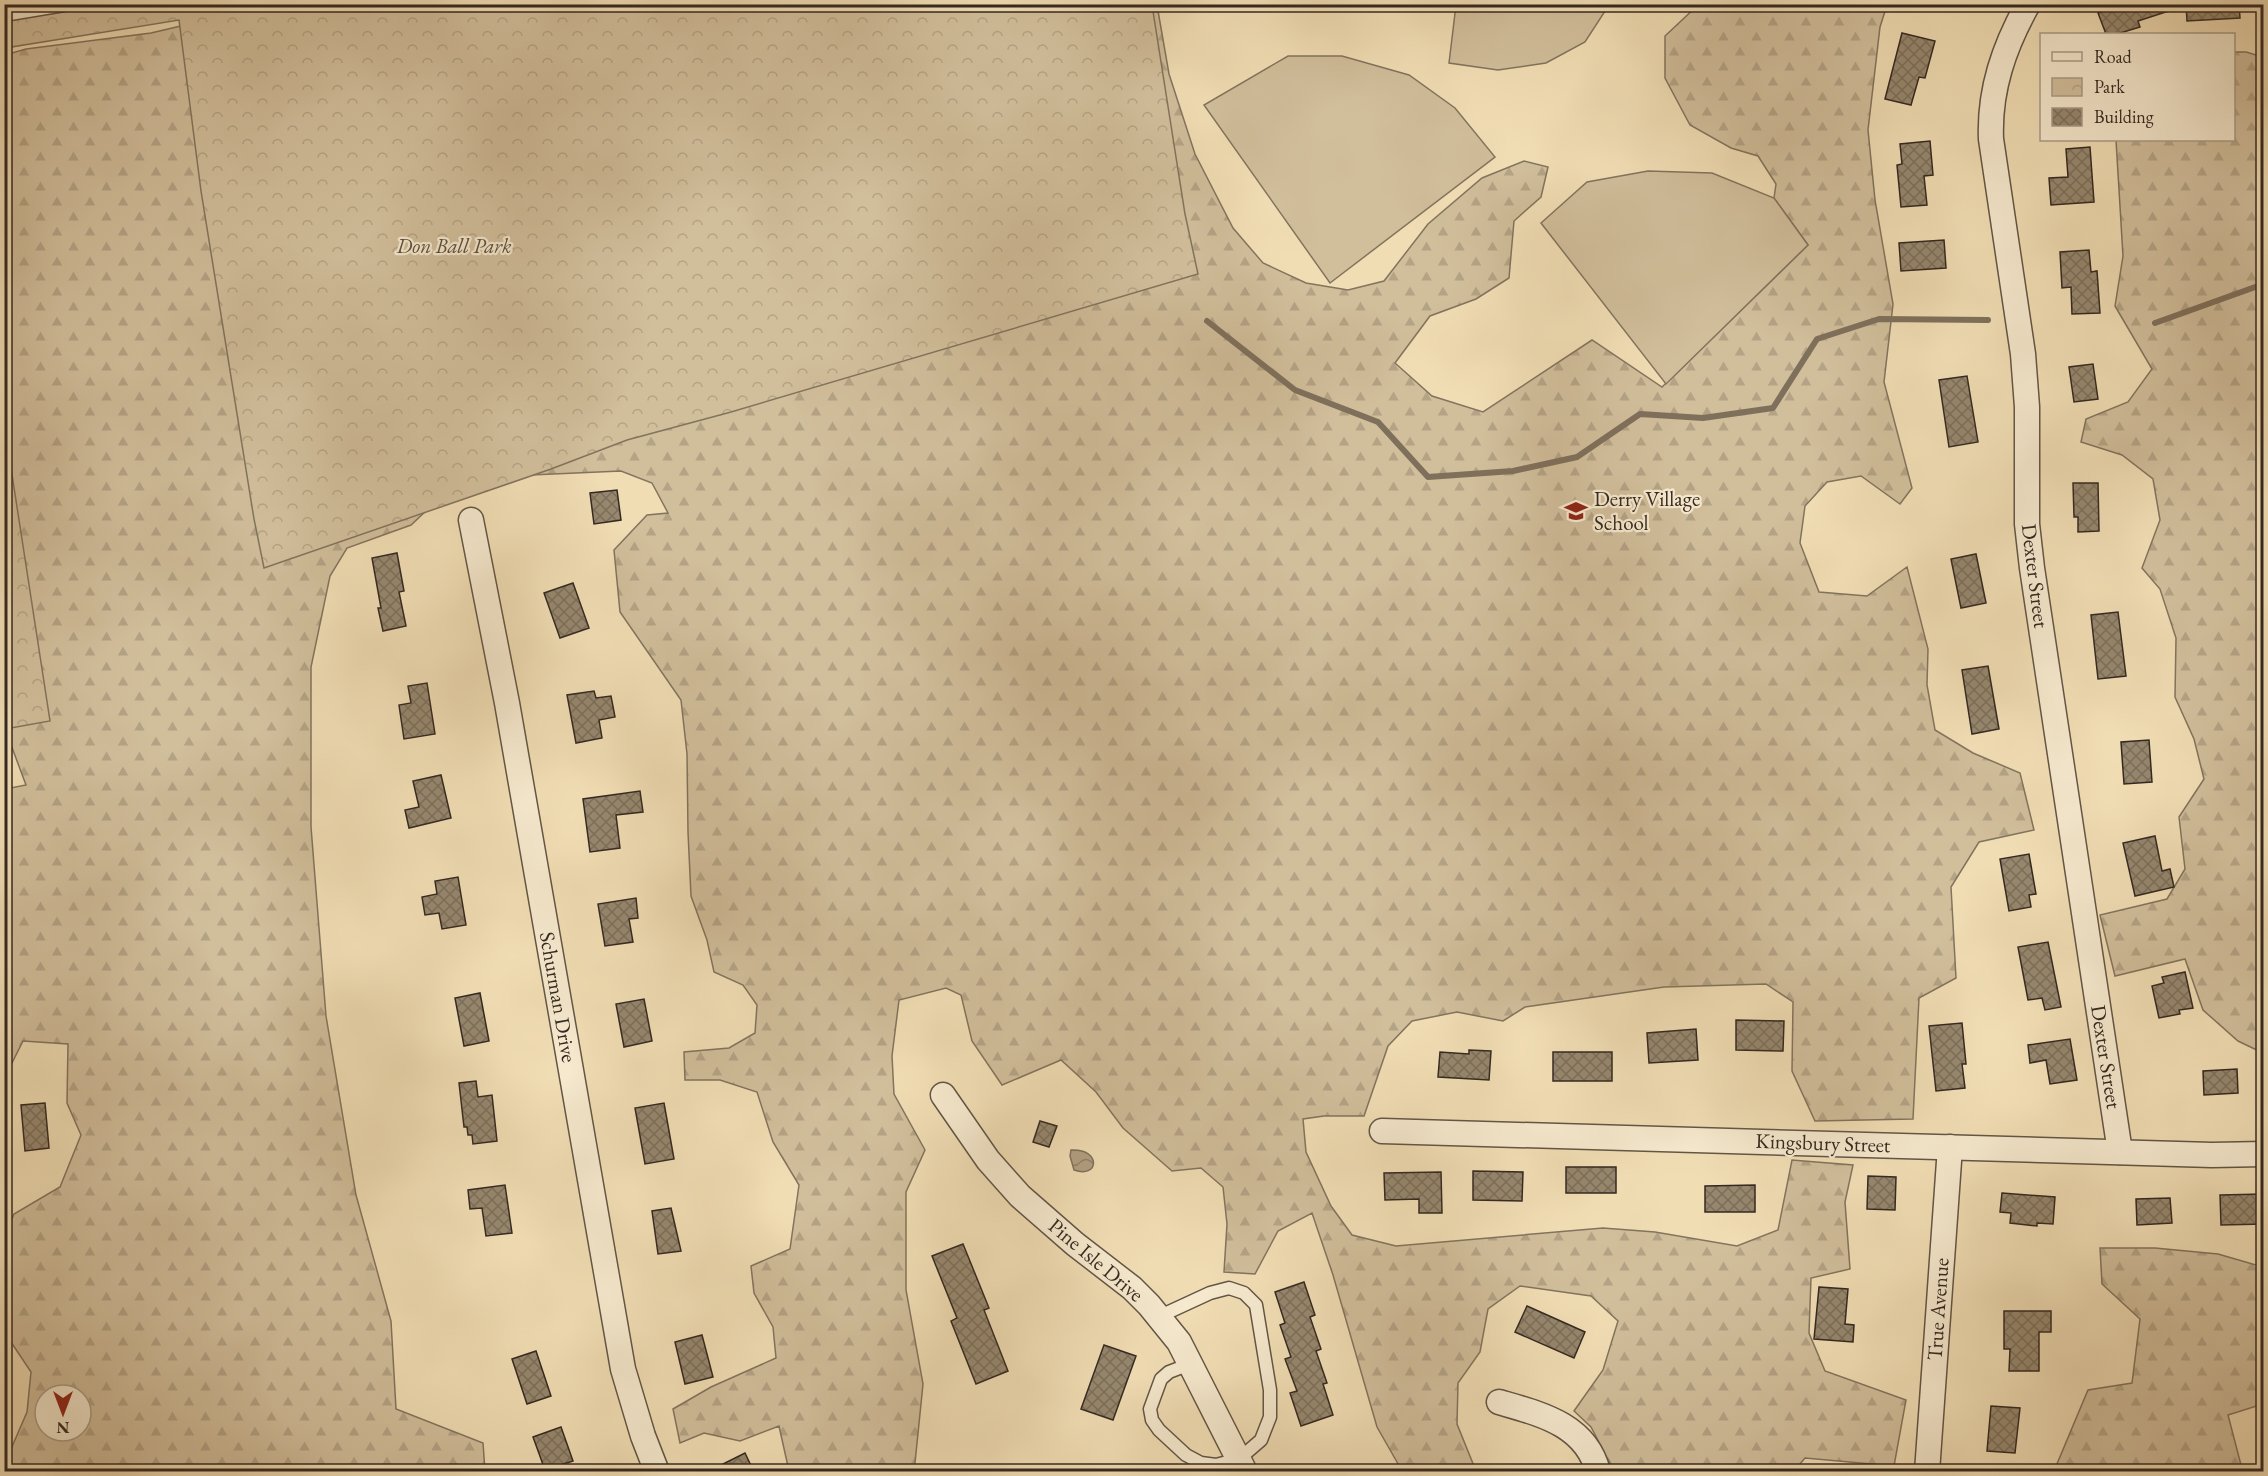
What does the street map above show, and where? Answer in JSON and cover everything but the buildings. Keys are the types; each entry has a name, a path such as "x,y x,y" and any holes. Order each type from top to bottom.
{"street":[{"name":"Dexter Street","path":"2028,4 2007,46 1995,80 1990,111 1991,139 2023,354 2027,407 2027,524 2120,1152"},
{"name":"Schurman Drive","path":"471,520 509,715 623,1369 643,1436 657,1472"},
{"name":"Pine Isle Drive","path":"943,1095 988,1160 1020,1196 1075,1244 1132,1288 1179,1342 1242,1465"},
{"name":"Kingsbury Street","path":"1382,1131 2264,1154"},
{"name":"True Avenue","path":"1926,1472 1950,1147"},
{"path":"1498,1402 1542,1414 1569,1428 1587,1445 1598,1472"}],"lane":[{"path":"4,15 70,4"},
{"path":"1158,1317 1210,1293 1229,1288 1244,1293 1256,1305 1270,1390 1270,1417 1261,1440 1242,1465 1215,1465 1186,1455 1159,1430 1152,1420 1150,1409 1161,1379 1169,1372 1190,1364"}],"green space":[{"name":"Don Ball Park","path":"5,4 1152,5 1185,214 1198,274 731,412 627,440 551,469 264,568 201,191 179,20 5,48"},
{"path":"274,4 1157,5 1169,74 1195,154 1233,228 1263,263 1306,283 1348,290 1384,281 1428,224 1482,178 1524,161 1548,167 1541,197 1514,221 1509,278 1476,299 1430,316 1395,363 1432,396 1483,412 1592,340 1662,387 1808,245 1774,198 1776,184 1758,156 1731,148 1690,125 1665,78 1665,36 1698,5 1887,5 1880,27 1868,130 1875,200 1893,304 1884,382 1912,488 1900,504 1861,476 1827,482 1805,506 1800,543 1819,592 1867,596 1907,567 1928,649 1927,685 1935,730 1973,753 2020,773 2034,830 1979,842 1951,887 1956,978 1919,998 1913,1119 1815,1121 1792,1071 1793,1002 1766,984 1664,987 1525,1007 1503,1021 1457,1012 1412,1021 1388,1046 1364,1116 1324,1116 1303,1119 1306,1152 1331,1206 1352,1235 1396,1246 1603,1228 1655,1232 1737,1246 1778,1230 1792,1160 1853,1165 1845,1202 1850,1269 1811,1278 1809,1333 1825,1371 1906,1400 1894,1466 1805,1458 1794,1471 1696,1472 1666,1466 1614,1471 1591,1427 1574,1411 1603,1370 1618,1321 1591,1296 1520,1286 1488,1309 1480,1352 1458,1383 1457,1424 1476,1471 1405,1471 1401,1469 1377,1427 1333,1275 1312,1213 1278,1231 1255,1274 1224,1272 1227,1224 1223,1187 1201,1168 1172,1171 1123,1128 1096,1092 1061,1060 1002,1085 972,1041 961,995 946,988 899,1000 892,1056 894,1094 925,1150 906,1192 906,1290 923,1384 916,1471 789,1471 779,1426 740,1441 704,1433 680,1443 673,1409 711,1387 776,1358 773,1327 754,1293 751,1266 790,1249 799,1185 773,1142 757,1092 720,1080 685,1080 684,1052 729,1048 755,1033 757,1005 743,985 714,972 707,940 691,896 687,754 681,700 620,612 614,550 647,515 668,513 652,483 621,471 507,476 445,493 411,525 347,548 330,576 311,667 311,827 326,1016 356,1195 391,1321 396,1409 483,1443 485,1471 5,1471 5,1463 27,1412 31,1372 5,1333 5,1235 14,1214 60,1187 81,1135 67,1103 68,1044 23,1041 5,1077 5,789 26,785 4,726 5,55 26,49 151,33"},
{"path":"1456,4 1609,5 1585,42 1546,63 1498,70 1449,63"},
{"path":"2235,52 2246,52 2263,57 2263,1053 2238,1041 2203,1010 2185,959 2115,976 2100,915 2167,899 2185,869 2179,817 2204,779 2194,739 2175,697 2176,638 2160,589 2142,568 2160,520 2153,479 2122,455 2081,442 2086,419 2128,402 2152,369 2115,306 2123,256 2116,141 2235,141"},
{"path":"1288,56 1342,56 1409,75 1455,108 1495,157 1330,283 1204,105"},
{"path":"1648,171 1712,173 1774,198 1808,245 1666,384 1541,223 1587,182"},
{"path":"5,429 50,721 4,729"},
{"path":"2100,1248 2155,1248 2218,1254 2263,1267 2263,1404 2228,1415 2241,1465 2248,1471 2054,1471 2088,1390 2132,1383 2140,1319 2102,1284"}],"water":[{"path":"1071,1150 1088,1154 1094,1163 1092,1167 1083,1172 1074,1170 1070,1156"}],"waterway":[{"path":"2155,323 2258,286 2264,281"},
{"path":"1207,321 1295,390 1378,422 1428,477 1513,471 1577,457 1640,414 1703,418 1773,408 1817,339 1879,319 1988,320"}],"place":[{"name":"Derry Village School","path":"1576,511"}]}
